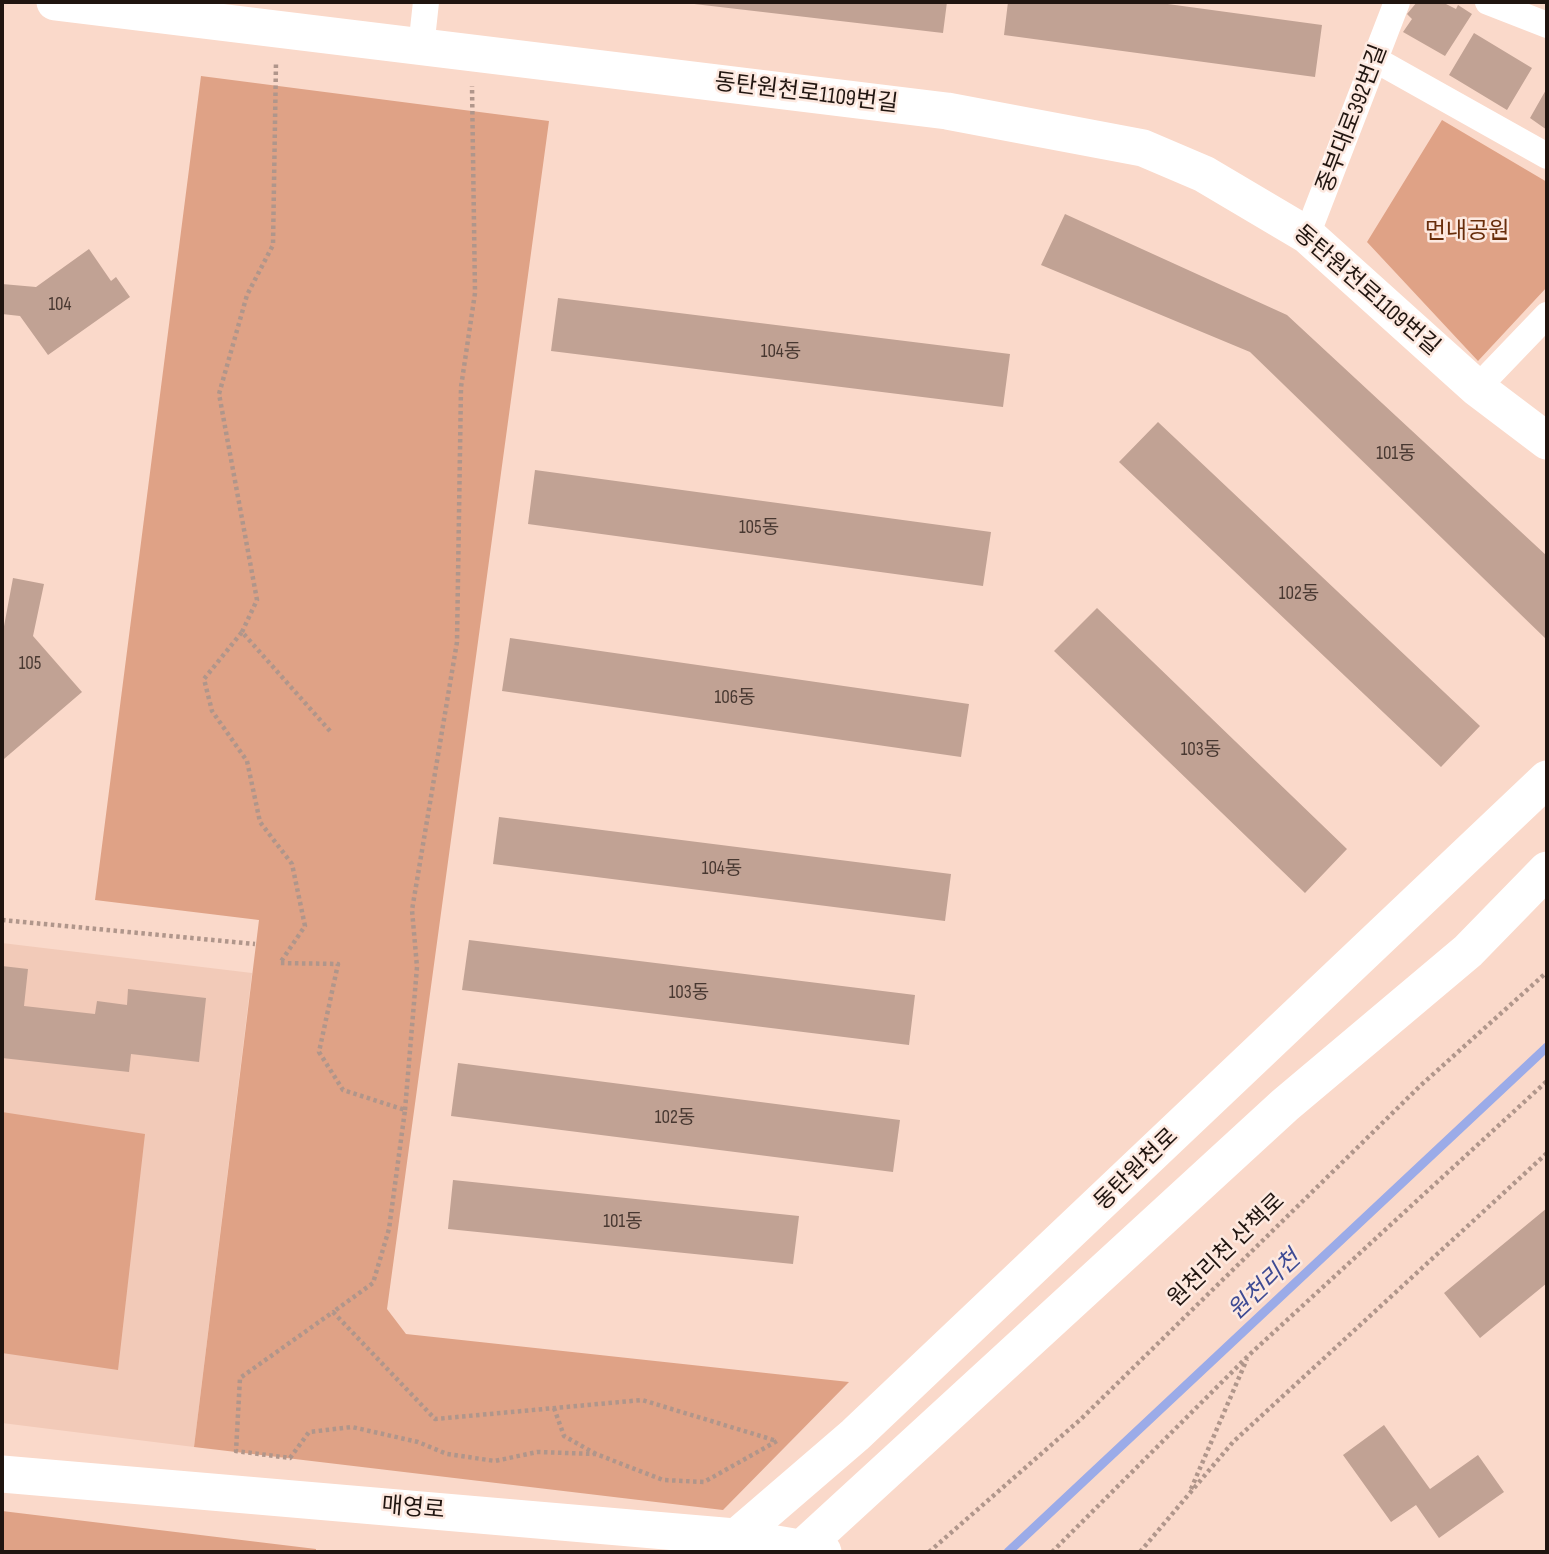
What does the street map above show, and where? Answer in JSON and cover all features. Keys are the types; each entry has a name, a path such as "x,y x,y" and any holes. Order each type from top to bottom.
{"street":[{"name":"동탄원천로1109번길","path":"55,2 947,111 1143,148 1204,174 1307,235 1478,388 1547,441"},
{"path":"421,47 426,2"},
{"name":"중부대로392번길","path":"1307,235 1377,60 1397,2"},
{"path":"1488,2 1547,24"},
{"path":"1377,60 1547,156"},
{"path":"1478,388 1547,315"},
{"name":"동탄원천로","path":"727,1545 865,1426 1547,779"},
{"path":"808,1551 1285,1105 1468,951 1547,870"},
{"name":"매영로","path":"2,1474 540,1520 727,1545 808,1551"},
{"path":"540,1520 566,1537 580,1552"}],"path":[{"path":"276,29 273,245 247,295 219,394 257,600 242,632 204,679 212,711 247,761 260,822 292,864 305,926 280,964 338,964 319,1052 344,1090 405,1110"},
{"path":"471,54 475,293 461,387 457,642 412,910 417,967 405,1110 389,1229 373,1283 240,1378 236,1451 290,1458 309,1432 352,1427 418,1442 447,1454 495,1461 537,1452 596,1454"},
{"path":"242,632 330,731"},
{"path":"2,920 255,944"},
{"name":"원천리천 산책로","path":"929,1552 1081,1419 1420,1087 1547,972"},
{"path":"1052,1552 1249,1355 1547,1082"},
{"path":"1140,1552 1233,1442 1547,1153"},
{"path":"333,1312 435,1419 554,1408 642,1400 777,1441 704,1482 663,1480 596,1454 564,1436 554,1408"},
{"path":"1188,1496 1249,1355"}],"shaded area":[{"path":"2,943 252,973 194,1447 2,1423"}],"green space":[{"path":"201,76 549,121 387,1309 406,1334 849,1382 723,1510 194,1447 259,920 95,900"},
{"name":"먼내공원","path":"1442,120 1547,182 1547,287 1478,361 1367,242"},
{"path":"2,1112 145,1134 118,1370 2,1353"},
{"path":"2,1511 316,1549 316,1552 2,1552"}],"building":[{"path":"677,2 947,2 943,33"},
{"path":"1008,2 1153,2 1322,25 1315,77 1004,35"},
{"path":"1417,2 1442,2 1456,9 1458,5 1472,14 1445,56 1403,32 1412,19 1407,14"},
{"path":"1474,33 1532,68 1507,110 1449,75"},
{"path":"1547,88 1547,130 1530,118"},
{"path":"1065,214 1287,315 1547,556 1547,640 1250,352 1041,265"},
{"path":"89,249 111,281 116,277 130,297 48,355 20,316 2,314 2,284 36,287"},
{"path":"558,298 1010,354 1003,407 551,351"},
{"path":"1158,422 1480,726 1441,767 1119,462"},
{"path":"535,470 991,532 983,586 528,524"},
{"path":"13,578 44,584 33,636 82,692 4,759 2,637"},
{"path":"1097,608 1347,849 1305,893 1054,651"},
{"path":"510,638 969,704 961,757 502,691"},
{"path":"499,817 951,874 945,921 493,864"},
{"path":"469,940 915,995 909,1045 462,990"},
{"path":"2,966 28,969 24,1006 95,1014 97,1001 127,1005 128,989 206,998 199,1062 131,1054 129,1072 2,1058"},
{"path":"458,1063 900,1120 893,1172 451,1116"},
{"path":"453,1180 799,1216 793,1264 448,1229"},
{"path":"1547,1208 1547,1283 1480,1338 1444,1293"},
{"path":"1384,1425 1430,1489 1478,1455 1504,1492 1439,1538 1416,1505 1391,1522 1343,1455"}],"waterway":[{"name":"원천리천","path":"1008,1552 1547,1047"}]}
